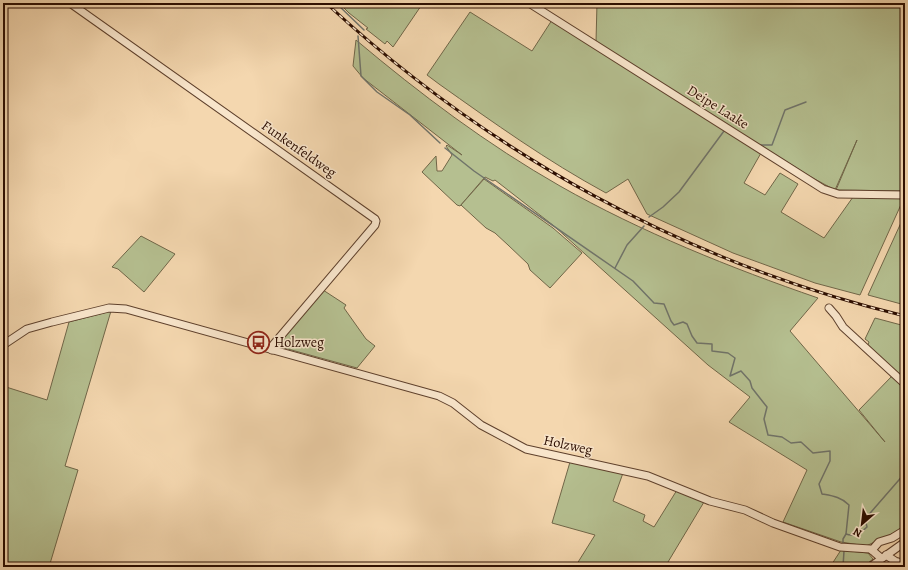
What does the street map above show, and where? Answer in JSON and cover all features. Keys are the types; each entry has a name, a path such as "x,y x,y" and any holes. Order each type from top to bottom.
{"street":[{"name":"Funkenfeldweg","path":"70,3 375,219 375,225 273,345 272,350"},
{"name":"Deipe Laake","path":"529,3 823,189 838,194 905,196"},
{"name":"Holzweg","path":"3,345 27,330 84,314 109,308 136,312 438,396 453,403 481,424 526,449 648,476 710,501 745,510 773,523 840,547 872,550"},
{"path":"829,308 843,327 905,384"},
{"path":"905,530 892,538 879,542 872,550 895,562 905,564"},
{"path":"870,567 905,542"}],"green space":[{"path":"339,3 423,3 393,47 387,41 385,44 366,29 368,28"},
{"path":"597,3 905,3 905,191 836,190 857,140 835,190 811,177 596,42"},
{"path":"470,12 532,51 552,20 761,153 744,183 765,195 780,173 798,184 781,212 824,238 853,197 904,198 860,295 815,283 733,253 647,214 628,179 606,193 542,155 439,84 427,75"},
{"path":"356,40 455,118 533,170 560,186 654,234 719,262 818,298 790,331 885,442 859,410 893,375 905,387 905,527 866,546 841,542 783,522 807,470 729,422 750,397 708,365 554,226 495,180 493,181 485,177 460,206 457,205 422,172 436,156 437,171 442,171 452,155 446,146 447,145 462,155 363,78 353,66"},
{"path":"484,179 553,228 582,253 550,288 530,270 528,264 508,245 495,233 486,228 461,205"},
{"path":"905,214 905,305 868,295"},
{"path":"141,236 175,254 144,292 118,269 112,267"},
{"path":"323,290 346,305 344,308 366,339 375,346 357,368 277,346"},
{"path":"111,311 65,466 78,470 49,567 3,567 3,386 47,400 69,322"},
{"path":"875,318 905,326 905,381 867,347 869,342 865,339"},
{"path":"570,462 623,473 613,501 645,515 643,521 654,527 677,490 704,502 665,567 575,567 595,535 552,523"},
{"path":"841,550 868,553 873,559 863,567 830,567"}],"waterway":[{"path":"336,3 364,30"},
{"path":"358,36 361,76 377,92 410,115 440,143"},
{"path":"760,145 772,145 785,110 806,102"},
{"path":"649,217 663,207 679,192 724,131"},
{"path":"445,148 474,171 633,281 654,303 664,304 674,325 683,322 687,324 697,343 712,344 712,351 728,353 735,358 730,376 741,371 750,381 752,388 767,407 764,419 768,435 782,437 791,443 801,442 813,453 830,451 830,461 819,484 822,494 833,496 849,505 846,534"},
{"path":"615,268 627,245 644,226"},
{"path":"843,544 843,539 846,534 857,534 867,527 865,519 905,473"},
{"path":"843,567 844,551"}],"railway":[{"path":"326,3 389,58 455,108 524,155 596,197 670,234 746,266 825,294 905,316"}],"place":[{"name":"Holzweg","path":"258,342"}]}
